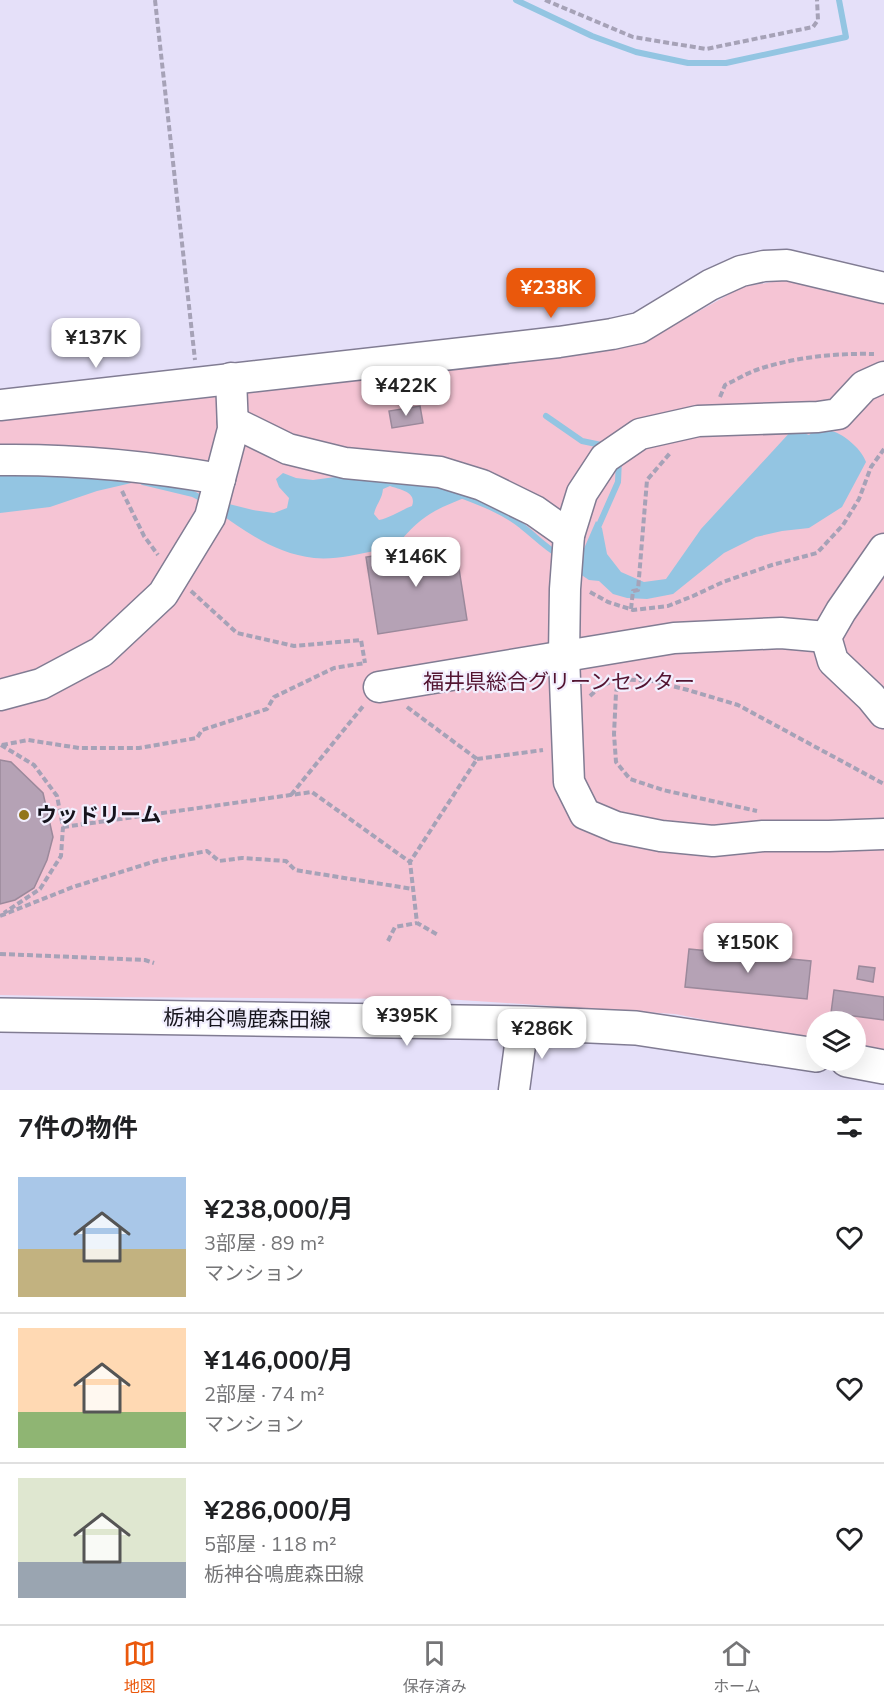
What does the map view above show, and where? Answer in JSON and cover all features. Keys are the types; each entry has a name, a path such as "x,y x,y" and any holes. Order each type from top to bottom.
{"main road":[{"name":"栃神谷鳴鹿森田線","path":"0,1015 524,1023 636,1028 806,1054"},
{"path":"866,1064 884,1067"}],"street":[{"path":"0,405 560,342 612,334 639,328 710,285 741,272 764,266 787,265 884,288"},
{"path":"884,377 864,387 838,414 818,417 698,421 640,434 605,458 582,493 569,535 564,656 569,782 585,814 616,827 661,836 713,841 763,836 884,834"},
{"path":"0,695 41,684 100,652 162,594 210,518 234,429 231,378"},
{"path":"233,422 288,449 345,463 440,472 482,485 535,512 569,535"},
{"path":"0,460 36,459 123,465 220,479"},
{"path":"881,564 841,611 826,637 832,661 871,697 884,713"},
{"path":"372,675 564,656 674,638 781,633 826,637"},
{"path":"514,1090 524,1023"}],"path":[{"path":"155,0 198,382"},
{"path":"545,0 633,37 706,49 813,27 818,20 817,0"},
{"path":"713,420 725,386 758,369 813,357 846,353 884,354"},
{"path":"566,576 608,602 631,609 668,606 723,582 817,552 843,525 859,499 872,467 884,449"},
{"path":"631,609 633,591 638,590 640,577 647,480 672,450"},
{"path":"122,491 144,537 174,576 237,633 294,646 361,640"},
{"path":"622,646 614,734 616,762 630,780 663,790 763,812 780,821 787,837"},
{"path":"1,745 28,740 79,748 139,748 197,738 202,730 267,709 274,697 334,668 372,675 477,759"},
{"path":"291,795 372,675"},
{"path":"417,923 410,862 477,759 567,736 580,705 601,686 618,678 651,681 738,705 884,783"},
{"path":"0,916 40,889 61,856 63,827 57,796 34,765 1,745"},
{"path":"63,827 312,792 410,862"},
{"path":"0,916 73,887 156,861 207,851 219,861 242,858 286,861 295,870 413,889"},
{"path":"388,941 395,927 417,923 438,935"},
{"path":"0,954 145,960 154,963"}],"green space":[{"name":"福井県総合グリーンセンター","path":"784,280 855,292 884,300 884,1054 866,1050 866,1011 806,1011 806,1039 675,1014 445,999 0,995 0,421 622,348 660,333 742,287"}],"water":[{"path":"793,429 809,435 816,429 835,432 854,444 864,457 866,462 842,507 809,528 756,537 724,553 673,594 647,599 627,598 613,594 599,581 589,580 580,574 579,560 596,521 602,528 607,554 621,572 644,582 666,579 701,529"},
{"path":"0,471 140,481 97,491 50,507 0,513"},
{"path":"283,473 296,478 313,480 350,475 433,483 442,489 463,493 464,498 429,514 401,540 390,537 378,541 374,551 337,558 314,558 300,556 275,547 251,535 218,512 221,502 274,513 287,508 289,498 279,487 276,479","holes":["390,486 410,495 413,501 412,506 379,520 374,514 376,507 383,489"]}],"building":[{"path":"420,406 423,423 392,428 389,411"},
{"path":"455,543 467,620 378,634 366,557"},
{"name":"ウッドリーム","path":"0,760 11,762 43,793 53,837 47,860 34,888 15,900 0,904"},
{"path":"689,949 811,961 807,999 685,987"},
{"path":"859,966 875,968 873,982 857,979"},
{"path":"834,990 884,997 884,1020 866,1018 866,1011 831,1011"}],"waterway":[{"path":"516,0 592,36 636,52 688,63 726,63 846,37 839,0"},
{"path":"546,416 582,441 606,446"},
{"path":"599,525 618,482 619,459"},
{"path":"143,482 193,494 205,500"},
{"path":"463,496 509,517 559,555"}],"place":[{"name":"ウッドリーム","path":"24,815"}]}
